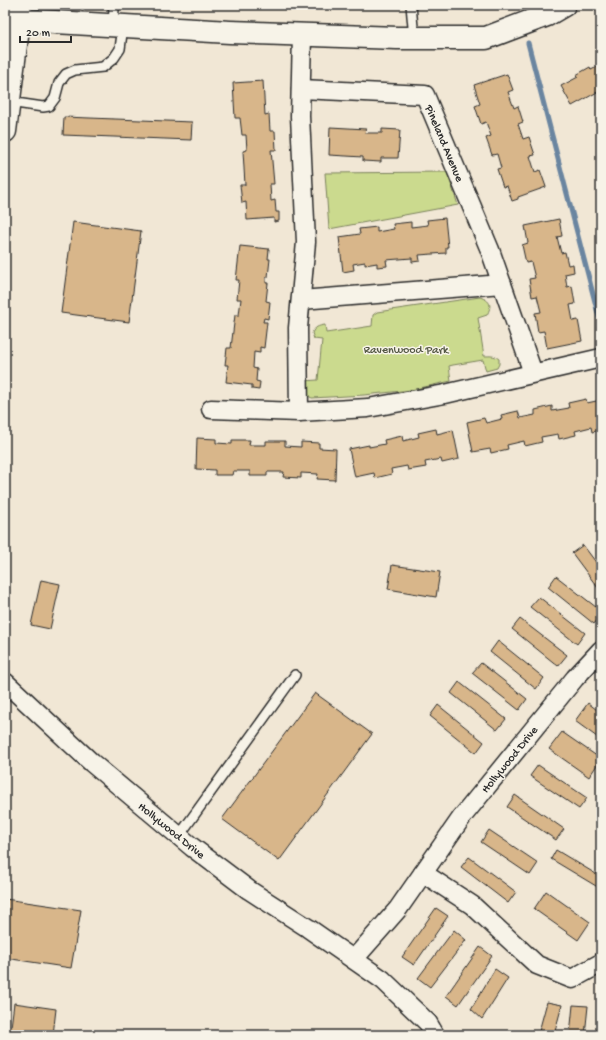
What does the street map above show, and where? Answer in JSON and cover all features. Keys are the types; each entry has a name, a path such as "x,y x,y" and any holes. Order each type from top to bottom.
{"street":[{"path":"5,132 16,24 116,19 302,35 486,38 546,15 564,5"},
{"path":"299,412 298,328 306,242 300,116 302,35"},
{"name":"Pineland Avenue","path":"301,89 425,94 484,236 533,373"},
{"path":"301,300 502,284"},
{"path":"211,409 299,412 368,408 445,394 601,358"},
{"name":"Hollywood Drive","path":"354,959 398,909 462,817 576,678 601,650"},
{"name":"Hollywood Drive","path":"5,682 92,763 179,836 249,890 308,928 383,980 428,1023 435,1035"},
{"path":"423,873 472,905 537,965 572,979 601,963"}],"lane":[{"path":"411,5 414,38"},
{"path":"9,102 43,107 49,106 55,98 59,83 66,74 75,70 103,67 114,58 120,49 116,19"},
{"path":"179,836 296,675"}],"green space":[{"path":"447,172 458,205 329,229 325,173"},
{"name":"Ravenwood Park","path":"480,297 490,304 490,309 487,315 478,318 484,356 494,356 499,359 497,368 486,371 483,360 449,366 451,381 411,390 312,398 303,391 303,381 318,380 322,340 314,339 312,333 317,327 325,325 326,333 372,326 373,315 377,312"}],"building":[{"path":"455,5 470,5 456,9"},
{"path":"601,65 601,90 572,106 561,86 578,77 576,75 590,67 591,70"},
{"path":"507,74 513,90 508,92 514,108 518,106 523,122 518,124 523,139 529,137 535,155 530,156 535,172 540,170 546,187 518,197 518,199 512,201 507,186 503,187 497,169 501,168 497,154 492,155 486,138 491,136 486,122 481,124 475,106 480,104 474,85"},
{"path":"263,81 265,115 269,114 270,131 275,131 276,150 271,150 274,184 270,184 271,201 275,200 276,212 279,212 279,221 274,222 274,218 247,220 246,202 242,203 240,185 245,185 243,151 247,150 246,135 242,135 240,118 235,118 233,83"},
{"path":"64,117 192,122 191,140 63,135"},
{"path":"330,127 366,129 365,133 382,133 382,129 400,130 398,158 381,158 381,162 363,161 363,157 329,155"},
{"path":"445,218 448,247 446,247 446,253 419,255 420,261 412,262 412,258 386,260 387,266 377,267 377,263 365,265 365,262 353,264 354,270 343,272 339,237 360,234 359,229 377,227 377,232 394,229 393,224 411,222 411,227 428,225 427,220"},
{"path":"559,219 562,236 557,237 561,253 565,252 568,265 573,264 574,272 565,274 567,287 572,286 575,304 570,305 573,321 578,320 582,341 547,348 544,331 538,332 535,313 541,312 537,296 532,297 529,279 535,278 531,262 526,263 522,245 528,243 525,226"},
{"path":"73,222 141,231 129,322 61,313"},
{"path":"240,246 269,249 268,259 270,259 268,277 266,277 266,283 268,283 266,301 270,302 268,319 264,318 263,322 267,322 264,348 260,347 260,353 254,352 253,368 257,369 256,381 260,382 259,390 252,389 252,385 226,382 228,365 225,365 227,348 231,348 235,315 239,315 241,299 237,299 239,280 236,280"},
{"path":"586,399 587,403 601,400 601,430 592,432 591,427 575,431 576,435 559,439 558,434 541,437 542,442 525,446 524,441 507,445 508,449 491,453 490,449 473,452 467,422 484,418 486,423 502,419 501,415 518,411 520,418 535,415 535,410 552,406 552,411 569,408 568,403"},
{"path":"436,429 437,434 453,430 459,459 442,463 441,459 425,462 426,467 408,470 407,466 391,469 392,474 375,478 374,473 355,477 349,449 369,445 369,447 385,444 384,440 402,436 403,441 419,437 418,433"},
{"path":"197,438 216,439 216,443 232,444 232,440 250,440 249,445 266,445 266,441 285,441 285,446 301,447 301,442 319,443 319,448 336,449 335,480 317,479 318,474 301,473 301,478 283,477 284,472 267,472 267,476 250,476 250,471 233,471 232,475 215,475 215,470 196,469"},
{"path":"583,545 601,569 601,592 572,553"},
{"path":"392,565 440,572 436,597 388,589"},
{"path":"556,576 601,611 601,615 594,624 548,587"},
{"path":"41,580 60,584 50,629 31,625"},
{"path":"539,597 585,633 577,644 530,607"},
{"path":"520,619 567,655 558,666 512,629"},
{"path":"498,641 544,678 536,689 490,652"},
{"path":"481,663 527,699 519,710 472,673"},
{"path":"459,682 506,719 497,730 451,693"},
{"path":"315,693 372,734 279,861 222,819"},
{"path":"588,703 601,713 601,740 575,721"},
{"path":"438,705 484,742 476,753 430,716"},
{"path":"562,732 601,759 589,777 549,749"},
{"path":"538,765 587,798 579,809 530,776"},
{"path":"515,795 564,829 556,840 507,807"},
{"path":"489,830 538,863 530,875 481,842"},
{"path":"556,850 601,877 601,889 551,859"},
{"path":"469,857 516,892 508,903 461,867"},
{"path":"546,891 590,922 578,940 534,909"},
{"path":"5,899 81,910 71,968 5,958"},
{"path":"436,908 448,916 414,965 402,957"},
{"path":"454,930 466,940 430,987 418,978"},
{"path":"480,947 492,956 458,1005 446,996"},
{"path":"495,969 508,978 482,1019 471,1009"},
{"path":"547,1002 562,1005 554,1035 538,1035"},
{"path":"14,1003 56,1009 53,1035 10,1035"},
{"path":"573,1005 588,1006 585,1035 570,1035"}],"waterway":[{"path":"528,43 601,325"}]}
